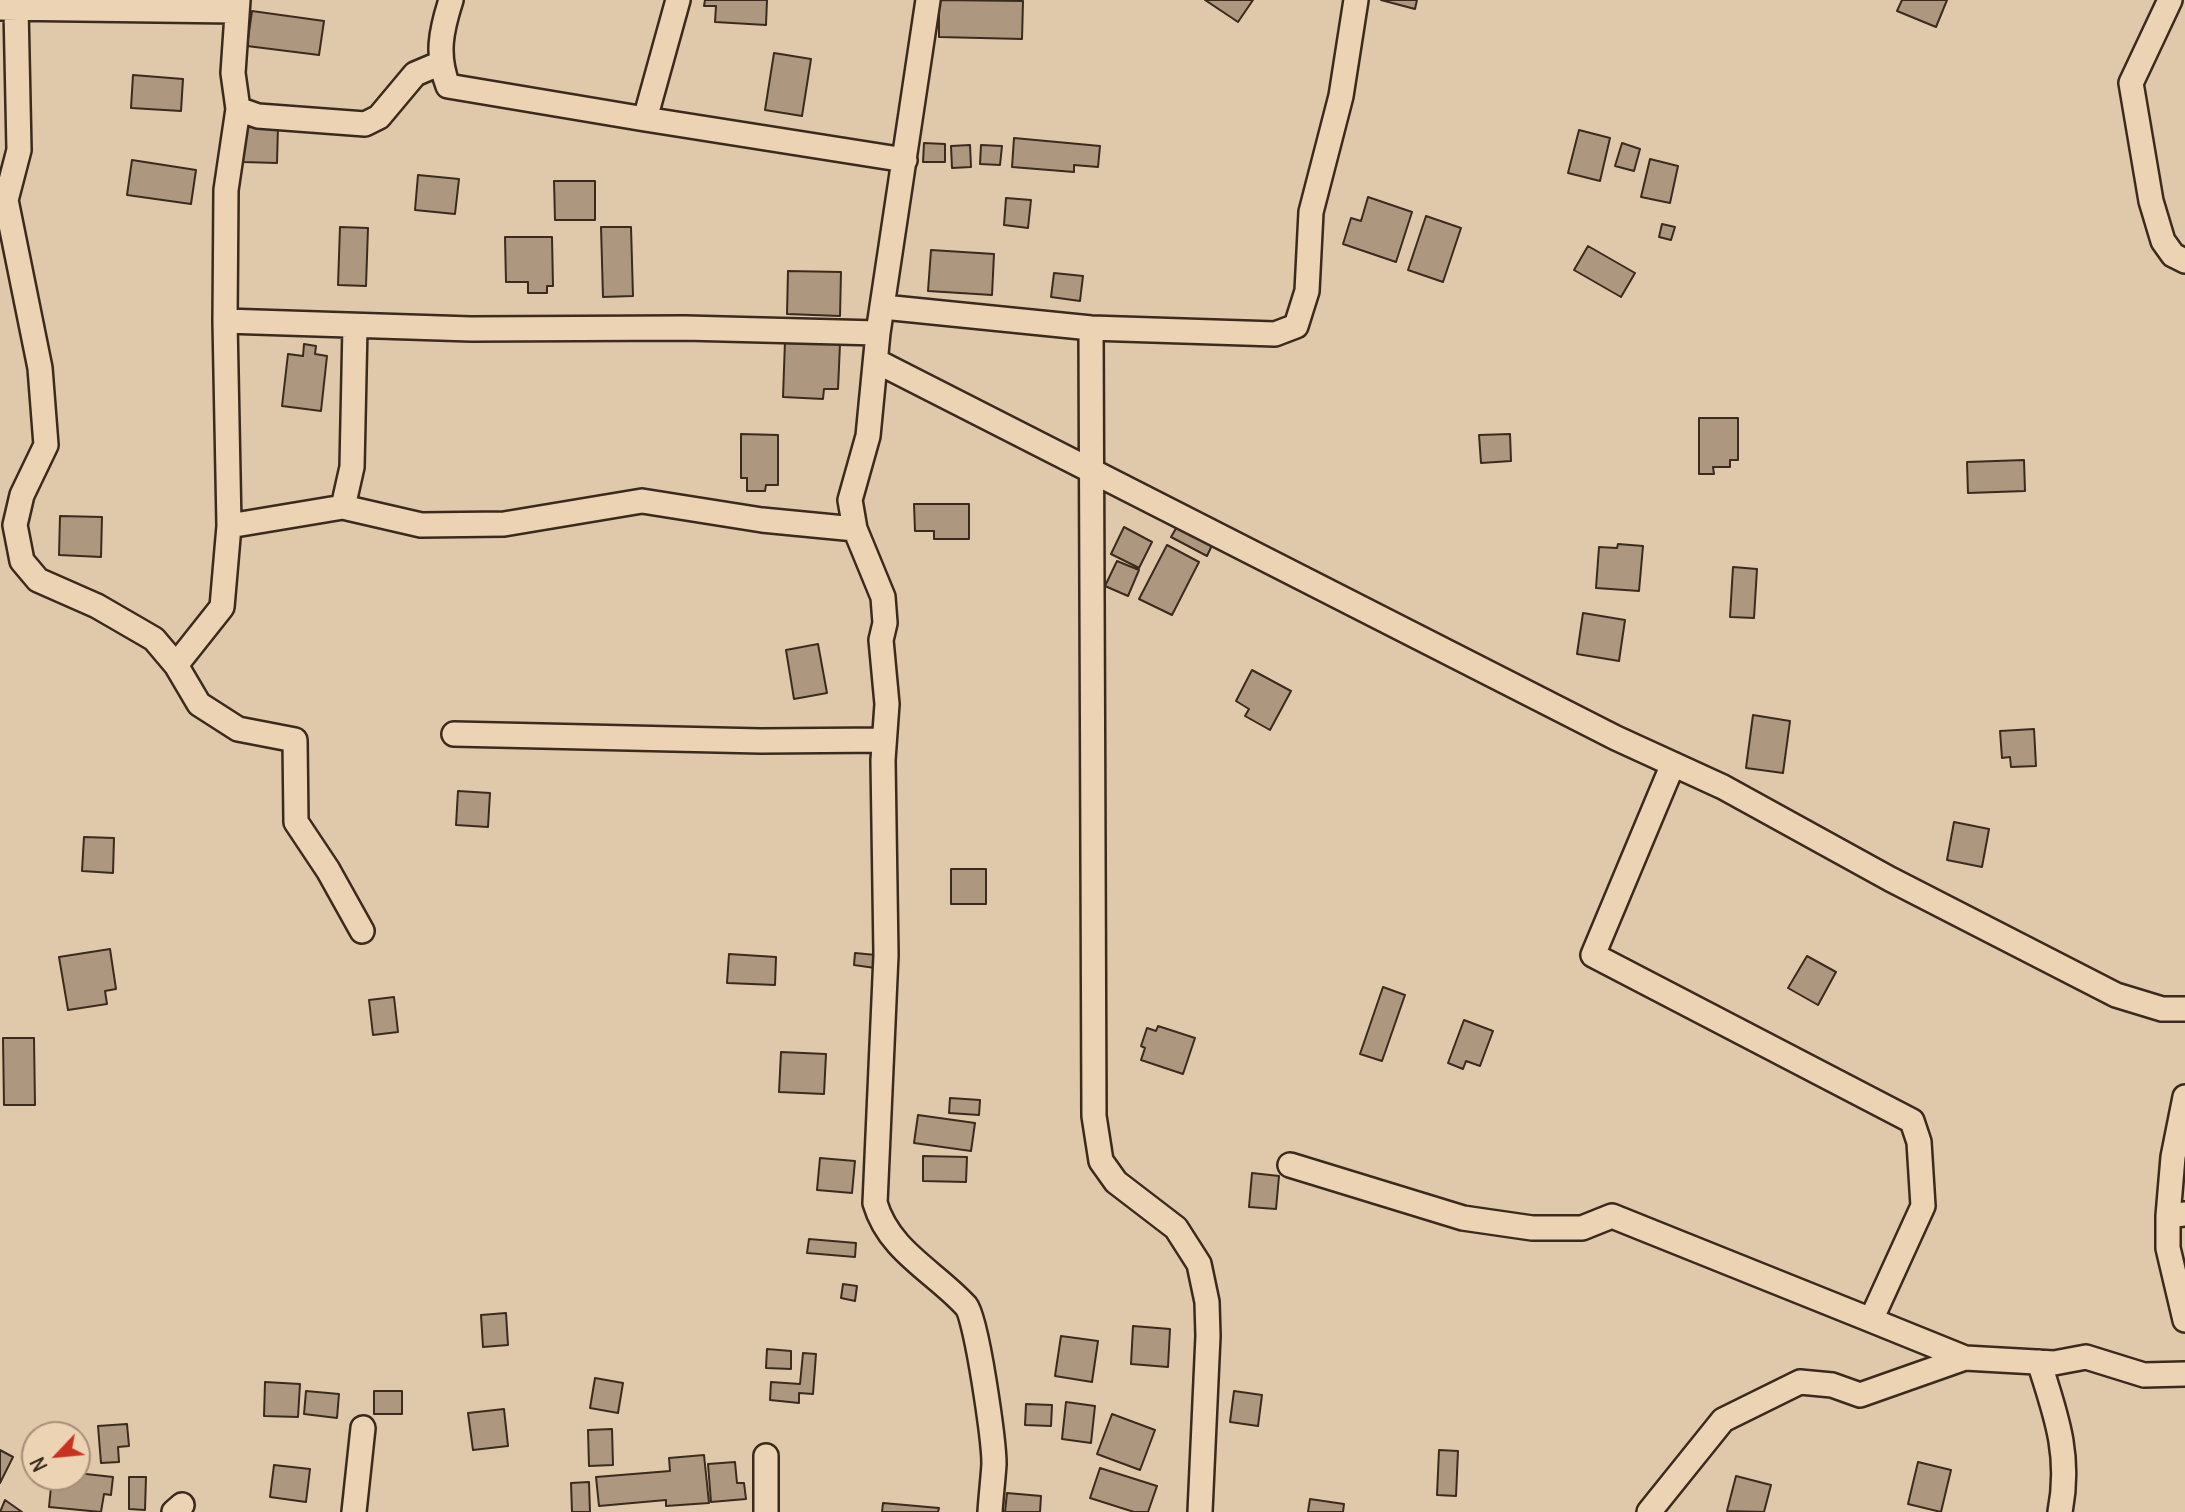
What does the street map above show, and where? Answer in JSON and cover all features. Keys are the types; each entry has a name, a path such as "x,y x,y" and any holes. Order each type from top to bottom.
{"street":[{"path":"451,0 440,35 441,63 447,86 905,160"},
{"path":"645,119 678,0"},
{"path":"928,0 878,333 868,436 850,500 855,529 883,597 885,623 881,640 887,713 884,740 886,955 875,1203 880,1219 901,1248 968,1309 987,1400 994,1461 990,1512"},
{"path":"883,307 1091,328 1275,334 1296,326 1307,291 1311,212 1341,96 1356,0"},
{"path":"2170,0 2131,83 2151,201 2164,241 2173,255 2185,261"},
{"path":"176,665 222,607 229,526 225,321 226,190 238,109 233,73 237,5 8,8 19,149 6,200 40,368 46,445 23,495 15,525 22,561 38,580 97,606 154,639 176,665 199,704 208,710 238,729 295,740 296,822 328,870 362,931"},
{"path":"238,109 258,116 365,124 379,117 415,74 441,63"},
{"path":"225,321 355,326 878,333"},
{"path":"343,507 352,467 355,326"},
{"path":"1091,328 1094,1116 1101,1161 1116,1182 1176,1228 1199,1264 1207,1302 1208,1336 1200,1512"},
{"path":"876,361 1450,655 1723,787 1890,879 2116,995 2162,1009 2185,1009"},
{"path":"229,526 343,507 421,525 504,524 642,501 775,522 855,529"},
{"path":"454,734 761,741 884,740"},
{"path":"1673,765 1593,955 1912,1121 1919,1142 1923,1206 1871,1320"},
{"path":"2185,1097 2173,1157 2177,1215 2168,1248 2185,1320"},
{"path":"1290,1165 1463,1218 1532,1228 1583,1228 1612,1216 1965,1358 2054,1363 2086,1357 2144,1375 2185,1369"},
{"path":"1649,1512 1723,1420 1800,1382 1832,1385 1860,1395 1965,1358"},
{"path":"2039,1362 2063,1436 2066,1484 2060,1512"},
{"path":"354,1512 363,1428"},
{"path":"766,1456 766,1512"}],"building":[{"path":"705,0 767,0 766,25 715,22 716,6 704,6"},
{"path":"939,0 1023,1 1022,39 939,37"},
{"path":"1205,0 1253,0 1238,22"},
{"path":"1381,0 1417,0 1415,9"},
{"path":"1902,0 1947,0 1936,27 1897,11"},
{"path":"252,11 324,21 319,55 247,46"},
{"path":"774,53 811,59 802,116 765,110"},
{"path":"133,75 183,79 181,111 131,108"},
{"path":"244,124 278,126 277,163 243,162"},
{"path":"1579,130 1610,138 1600,181 1568,173"},
{"path":"1014,138 1100,146 1098,167 1074,165 1074,172 1012,167"},
{"path":"924,143 945,144 945,162 923,162"},
{"path":"1622,143 1640,149 1634,171 1615,166"},
{"path":"970,145 971,167 952,168 951,146"},
{"path":"981,145 1002,146 1000,165 980,164"},
{"path":"1650,159 1678,166 1670,203 1641,197"},
{"path":"132,160 196,170 191,204 127,195"},
{"path":"418,175 459,179 455,214 415,210"},
{"path":"554,181 595,181 595,220 555,220"},
{"path":"1368,197 1412,212 1396,262 1343,244 1351,218 1361,221"},
{"path":"1006,198 1031,200 1028,228 1004,225"},
{"path":"1426,216 1461,228 1443,282 1408,270"},
{"path":"1662,224 1675,227 1671,240 1659,237"},
{"path":"340,227 368,228 366,286 338,285"},
{"path":"601,227 631,227 633,296 603,297"},
{"path":"505,237 552,237 553,286 547,286 547,293 528,293 528,282 506,282"},
{"path":"1588,246 1635,273 1621,297 1574,270"},
{"path":"931,250 994,254 992,295 928,291"},
{"path":"788,271 841,272 840,316 787,314"},
{"path":"1054,273 1083,276 1080,301 1051,297"},
{"path":"785,341 840,344 838,389 824,389 823,399 783,397"},
{"path":"304,344 316,346 315,354 327,356 321,411 282,406 288,354 303,356"},
{"path":"1699,418 1738,418 1738,460 1730,460 1730,467 1713,467 1714,474 1699,474"},
{"path":"741,434 778,435 778,485 766,485 765,491 747,491 747,478 741,478"},
{"path":"1510,434 1511,461 1481,463 1479,435"},
{"path":"2024,460 2025,491 1968,493 1967,462"},
{"path":"914,504 969,504 969,539 934,539 934,531 915,531"},
{"path":"60,516 102,517 101,557 59,555"},
{"path":"1178,525 1213,543 1207,556 1171,537"},
{"path":"1124,527 1152,542 1139,568 1111,554"},
{"path":"1618,544 1643,546 1639,591 1596,588 1599,547 1617,548"},
{"path":"1167,545 1199,562 1172,615 1139,599"},
{"path":"1117,561 1139,570 1128,596 1105,586"},
{"path":"1733,567 1757,569 1754,618 1730,617"},
{"path":"1583,613 1625,620 1619,661 1577,654"},
{"path":"818,644 827,693 794,699 786,650"},
{"path":"1252,670 1291,691 1270,730 1245,716 1249,709 1236,701"},
{"path":"1753,715 1790,721 1783,773 1746,768"},
{"path":"2034,729 2036,766 2011,767 2010,757 2002,758 2000,731"},
{"path":"458,791 490,793 488,827 456,825"},
{"path":"1954,822 1989,829 1982,867 1947,860"},
{"path":"84,837 114,838 113,873 82,871"},
{"path":"951,869 986,869 986,904 951,904"},
{"path":"110,949 116,989 105,991 107,1004 68,1010 59,957"},
{"path":"855,953 876,955 875,968 854,965"},
{"path":"729,954 776,957 775,985 727,983"},
{"path":"1807,956 1836,972 1818,1005 1788,988"},
{"path":"1383,987 1405,995 1382,1061 1360,1054"},
{"path":"394,997 398,1032 373,1035 369,1000"},
{"path":"1464,1020 1493,1031 1480,1066 1466,1061 1463,1069 1448,1063"},
{"path":"1158,1026 1195,1038 1183,1074 1141,1060 1145,1048 1141,1046 1147,1028 1156,1031"},
{"path":"3,1038 34,1038 35,1105 4,1105"},
{"path":"781,1052 826,1054 824,1094 779,1092"},
{"path":"950,1098 980,1100 979,1115 949,1113"},
{"path":"918,1115 975,1123 971,1151 914,1143"},
{"path":"923,1156 967,1157 966,1182 923,1181"},
{"path":"820,1158 855,1161 852,1193 817,1190"},
{"path":"1252,1173 1279,1176 1276,1209 1249,1207"},
{"path":"809,1239 856,1243 855,1257 807,1253"},
{"path":"843,1284 857,1286 855,1301 841,1298"},
{"path":"506,1313 508,1345 483,1347 481,1315"},
{"path":"1133,1326 1170,1329 1168,1367 1131,1364"},
{"path":"1061,1336 1098,1341 1092,1382 1055,1376"},
{"path":"767,1349 791,1351 791,1369 766,1368"},
{"path":"803,1353 816,1354 813,1394 799,1393 799,1403 770,1400 771,1382 800,1384"},
{"path":"595,1378 623,1383 618,1413 590,1408"},
{"path":"265,1382 300,1384 298,1417 264,1416"},
{"path":"306,1391 339,1394 337,1418 304,1414"},
{"path":"374,1391 402,1391 402,1414 374,1414"},
{"path":"1234,1391 1262,1395 1258,1426 1230,1422"},
{"path":"1066,1402 1095,1406 1091,1443 1062,1439"},
{"path":"1026,1404 1052,1405 1051,1426 1025,1425"},
{"path":"504,1409 508,1446 473,1450 468,1413"},
{"path":"1112,1414 1155,1430 1140,1470 1097,1454"},
{"path":"127,1424 129,1446 118,1447 119,1462 101,1463 98,1426"},
{"path":"612,1429 613,1465 589,1466 588,1430"},
{"path":"0,1450 13,1457 0,1483"},
{"path":"1439,1450 1458,1451 1456,1496 1437,1495"},
{"path":"704,1455 709,1503 666,1506 666,1500 599,1506 596,1477 670,1471 669,1458"},
{"path":"735,1462 737,1483 744,1483 746,1499 711,1502 708,1464"},
{"path":"1918,1462 1951,1470 1941,1512 1908,1504"},
{"path":"274,1465 310,1469 306,1502 270,1497"},
{"path":"1100,1468 1157,1486 1148,1512 1134,1512 1090,1498"},
{"path":"91,1475 113,1477 111,1495 104,1494 101,1512 49,1507 51,1491 91,1491"},
{"path":"1736,1476 1771,1485 1764,1512 1727,1511"},
{"path":"129,1477 146,1477 145,1510 129,1509"},
{"path":"589,1482 590,1512 572,1512 571,1483"},
{"path":"1007,1493 1041,1496 1040,1512 1005,1512"},
{"path":"1310,1499 1344,1504 1343,1512 1308,1512"},
{"path":"5,1500 22,1512 0,1512"},
{"path":"883,1503 939,1508 938,1512 882,1512"}]}
